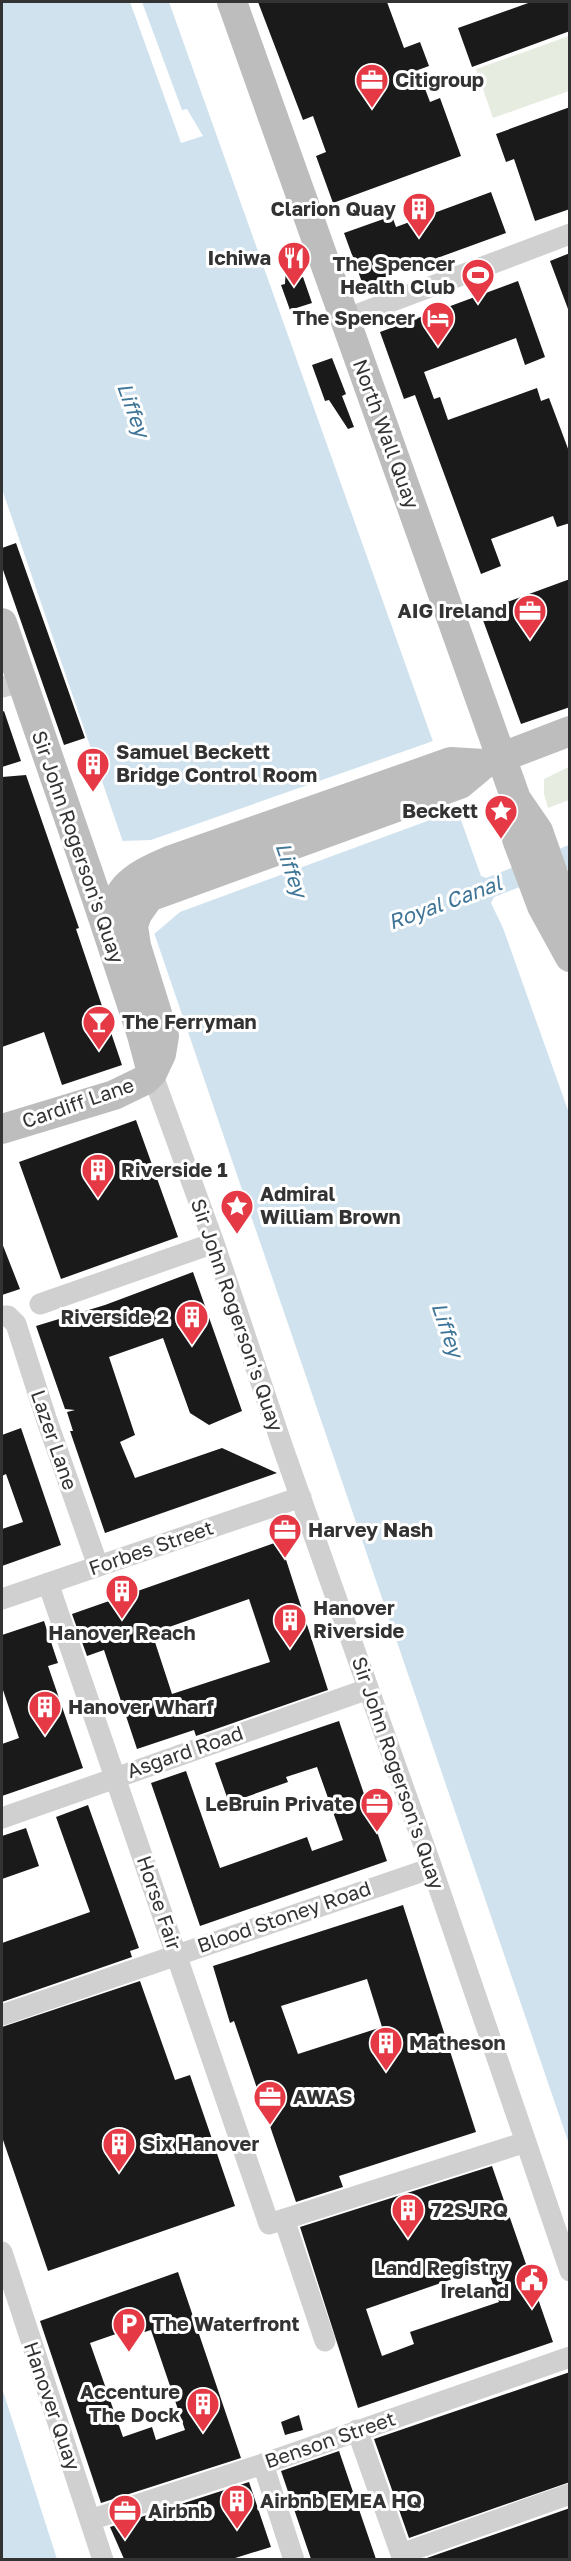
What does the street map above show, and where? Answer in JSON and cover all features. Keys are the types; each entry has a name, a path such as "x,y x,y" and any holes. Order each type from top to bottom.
{"main road":[{"name":"North Wall Quay","path":"232,2 345,319 493,760 516,799 527,835 558,908"},
{"name":"Sir John Rogerson's Quay","path":"2,623 11,685 110,941 142,1035 152,1073"},
{"path":"110,941 111,916 123,890 133,879 169,861 456,773 570,731"},
{"name":"Sir John Rogerson's Quay","path":"152,1073 161,1054 164,1036 136,946 133,926 149,897 456,773"},
{"path":"558,908 570,957"},
{"name":"Cardiff Lane","path":"2,1129 114,1095 145,1080 152,1073"}],"street":[{"path":"345,319 570,234"},
{"name":"Sir John Rogerson's Quay","path":"152,1073 214,1243 570,2271"},
{"path":"40,1304 214,1243"},
{"name":"Lazer Lane","path":"5,1316 16,1324 98,1566"},
{"name":"Forbes Street","path":"2,1599 301,1497"},
{"name":"Horse Fair","path":"48,1583 176,1954 276,2221 325,2341"},
{"name":"Asgard Road","path":"2,1818 115,1776 368,1689"},
{"name":"Blood Stoney Road","path":"2,2015 432,1868"},
{"path":"276,2221 526,2142"},
{"name":"Hanover Quay","path":"2,2252 103,2559"},
{"name":"Benson Street","path":"90,2520 262,2464 570,2358"},
{"path":"357,2430 402,2557 570,2494"},
{"path":"262,2464 294,2559"}],"shaded area":[{"path":"569,36 569,91 493,118 476,69"},
{"path":"569,767 569,800 548,808 544,794 544,779"}],"water":[{"path":"2,2 169,2 481,876 486,878 569,845 569,868 494,897 491,903 503,928 569,1113 569,2144 2,489"},
{"path":"2,2388 57,2559 2,2559"}],"pier":[{"path":"130,2 142,2 182,110 187,109 203,136 181,143"},
{"path":"436,740 460,809 180,912 153,935 120,841 151,840"}],"building":[{"name":"Citigroup","path":"258,2 387,2 404,48 420,42 429,66 418,70 430,102 440,98 461,156 333,203 316,156 326,152 313,116 303,120"},
{"path":"531,2 570,2 570,31 472,67 458,28"},
{"path":"570,107 570,209 535,221 514,159 506,162 496,134"},
{"name":"Clarion Quay","path":"491,192 506,233 363,285 344,233 392,216 396,227"},
{"path":"287,247 299,278 303,277 312,303 290,310 281,285 285,284"},
{"path":"570,253 570,308 568,309 550,261"},
{"path":"518,281 545,357 525,365 516,338 424,372 434,399 440,397 448,420 537,388 541,401 549,398 570,454 570,523 557,527 553,516 491,539 501,566 481,574 415,395 404,399 380,332"},
{"path":"332,358 346,394 342,396 354,427 348,429 329,400 325,401 312,365"},
{"path":"16,543 85,738 64,745 2,567 2,548"},
{"name":"AIG Ireland","path":"570,579 570,707 521,724 480,612"},
{"path":"4,711 21,761 2,767 2,712"},
{"path":"26,775 79,928 76,929 122,1065 62,1085 44,1032 2,1047 2,777"},
{"name":"Riverside 1","path":"136,1120 178,1237 61,1279 19,1162"},
{"path":"2,1243 20,1289 2,1295"},
{"path":"193,1272 242,1411 209,1425 190,1413 163,1338 109,1357 135,1435 120,1442 135,1478 222,1448 277,1473 105,1533 70,1431 73,1431 67,1412 75,1410 65,1409 36,1326 105,1305"},
{"path":"21,1428 61,1545 2,1566 2,1529 23,1522 6,1474 2,1476 2,1435"},
{"path":"280,1541 328,1690 196,1736 194,1730 137,1749 104,1650 87,1656 72,1614","holes":["249,1599 270,1662 172,1694 152,1633"]},
{"path":"44,1621 58,1663 48,1666 83,1768 2,1796 2,1744 19,1738 2,1687 2,1635"},
{"path":"339,1721 387,1861 200,1926 151,1783 186,1771 220,1868 307,1837 312,1851 343,1840 317,1767 286,1777 288,1782 229,1803 215,1763"},
{"path":"88,1805 139,1948 130,1951 132,1957 2,2002 2,1943 90,1912 56,1817"},
{"path":"26,1828 39,1866 2,1879 2,1836"},
{"path":"403,1905 476,2132 339,2176 343,2187 296,2202 234,2021 230,2023 213,1966","holes":["367,1979 382,2027 298,2054 281,2006"]},
{"name":"Six Hanover","path":"140,1981 175,2080 190,2075 235,2206 48,2271 2,2137 2,2027"},
{"path":"492,2166 553,2342 358,2408 300,2227","holes":["487,2267 499,2302 410,2332 414,2344 382,2356 366,2309"]},
{"path":"178,2272 241,2458 101,2503 40,2321","holes":["136,2327 138,2334 151,2330 185,2430 156,2440 152,2427 123,2437 90,2343"]},
{"path":"570,2372 570,2482 409,2538 374,2439"},
{"path":"299,2415 303,2430 285,2435 281,2422"},
{"path":"339,2451 376,2559 311,2559 281,2471"},
{"path":"249,2482 271,2547 232,2559 124,2559 110,2527"},
{"path":"570,2508 570,2559 424,2559"}],"place":[{"name":"Citigroup","path":"372,109"},
{"name":"Clarion Quay","path":"419,238"},
{"name":"Ichiwa","path":"294,287"},
{"name":"The Spencer Health Club","path":"478,304"},
{"name":"The Spencer","path":"438,347"},
{"name":"AIG Ireland","path":"530,640"},
{"name":"Samuel Beckett Bridge Control Room","path":"93,793"},
{"name":"Beckett","path":"501,840"},
{"name":"The Ferryman","path":"99,1051"},
{"name":"Riverside 1","path":"98,1199"},
{"name":"Admiral William Brown","path":"237,1235"},
{"name":"Riverside 2","path":"192,1346"},
{"name":"Harvey Nash","path":"285,1559"},
{"name":"Hanover Reach","path":"122,1620"},
{"name":"Hanover Riverside","path":"290,1649"},
{"name":"Hanover Wharf","path":"45,1736"},
{"name":"LeBruin Private","path":"377,1833"},
{"name":"Matheson","path":"386,2072"},
{"name":"AWAS","path":"270,2126"},
{"name":"Six Hanover","path":"119,2173"},
{"name":"72SJRQ","path":"408,2239"},
{"name":"Land Registry Ireland","path":"532,2309"},
{"name":"The Waterfront","path":"129,2353"},
{"name":"Accenture The Dock","path":"203,2433"},
{"name":"Airbnb EMEA HQ","path":"237,2530"},
{"name":"Airbnb","path":"125,2540"}],"water label":[{"name":"Liffey","path":"133,410"},
{"name":"Liffey","path":"291,870"},
{"name":"Royal Canal","path":"445,903"},
{"name":"Liffey","path":"447,1330"}]}
